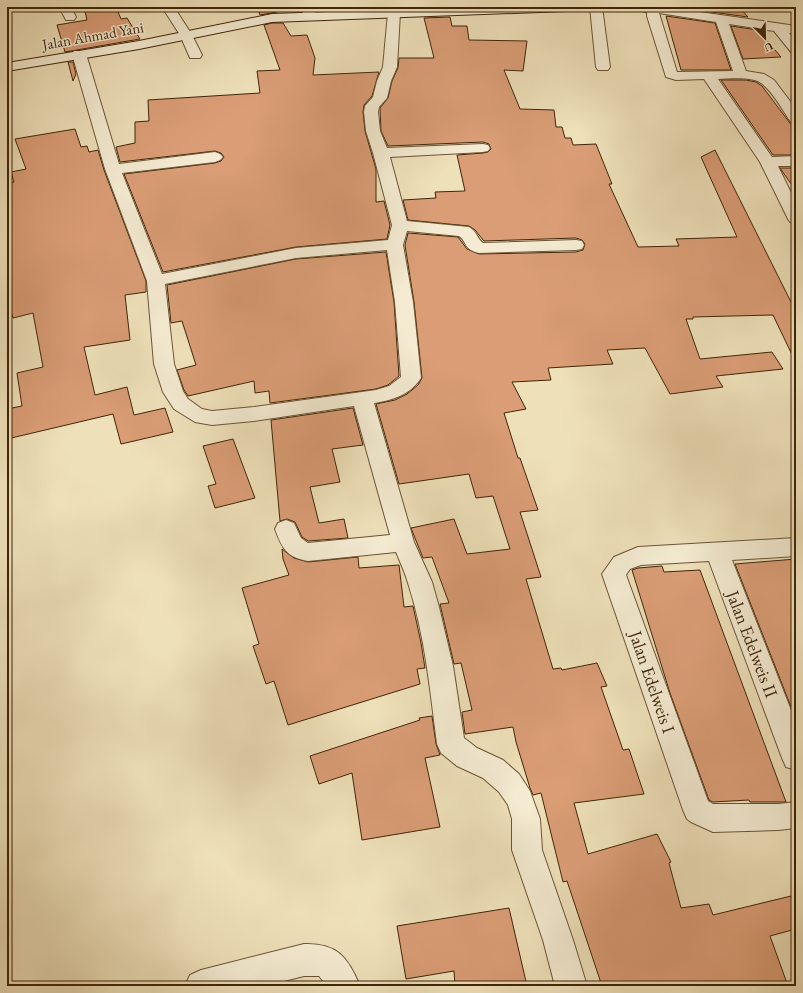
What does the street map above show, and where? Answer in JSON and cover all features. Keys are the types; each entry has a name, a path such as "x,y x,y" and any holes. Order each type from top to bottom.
{"street":[{"path":"168,7 186,35 196,55"},
{"name":"Jalan Ahmad Yani","path":"7,67 186,35 308,11 394,13 566,7"},
{"path":"596,7 603,67"},
{"path":"646,8 690,10 721,19 796,30"},
{"path":"646,8 653,16 671,74 676,76 760,76 766,80 796,119"},
{"path":"79,54 113,169 156,281 164,364 172,392 181,404 195,414 212,418 254,414 388,394 406,386 411,378 397,235 381,153 373,131 371,112 372,106 380,98 384,81 390,67 394,13"},
{"path":"721,19 741,75"},
{"path":"778,27 796,49"},
{"path":"709,76 792,199 796,219"},
{"path":"381,153 483,148"},
{"path":"113,169 215,157"},
{"path":"768,162 796,161"},
{"path":"156,281 296,253 358,247 397,235 463,231 469,234 472,243 479,248 576,245"},
{"path":"362,398 403,542 420,582 428,607 440,666 451,744 467,757 493,769 508,783 520,800 526,819 527,850 558,940 570,986"},
{"path":"286,529 292,544 304,552 403,542"},
{"path":"717,552 796,546"},
{"name":"Jalan Edelweis I","path":"717,552 638,556 622,563 614,574 697,810 709,818 778,817 796,814"},
{"name":"Jalan Edelweis II","path":"717,552 796,758"},
{"path":"201,986 304,960 316,959 324,960 332,965 339,974 344,986"}],"building":[{"path":"84,7 116,7 121,19 127,18 140,39 65,52 57,25 87,20"},
{"path":"257,7 274,7 277,12 260,15"},
{"path":"675,7 739,7 748,17"},
{"path":"666,16 715,23 731,70 681,70"},
{"path":"450,17 452,26 467,26 469,40 527,41 523,71 504,70 520,109 554,110 556,127 562,127 565,138 571,138 573,145 596,144 612,184 609,184 638,247 679,246 676,239 737,237 701,157 715,150 796,312 796,363 773,315 693,317 693,319 686,319 700,359 772,352 783,369 716,376 723,387 670,394 645,348 607,350 613,364 548,368 551,380 512,382 526,409 504,413 518,458 520,458 538,510 520,512 541,577 526,579 553,669 561,668 562,670 597,663 607,686 601,687 623,750 629,749 644,794 574,803 588,854 657,834 671,862 669,863 681,908 709,904 713,915 791,896 796,906 796,929 770,936 788,986 602,986 567,881 563,882 541,793 533,795 530,788 513,727 465,734 462,712 472,710 461,663 454,664 440,604 449,603 432,557 423,558 411,528 454,519 467,554 510,549 493,496 476,498 469,474 399,484 376,404 395,400 407,394 418,385 422,378 414,302 405,245 408,233 458,237 467,249 479,254 576,252 583,250 585,244 582,240 576,238 484,241 475,230 469,226 408,220 403,200 436,198 435,192 465,191 457,155 483,153 488,152 491,149 489,144 483,142 388,146 381,131 380,108 388,98 392,81 398,68 399,58 434,58 424,18"},
{"path":"283,23 291,36 307,35 315,58 313,75 379,72 372,96 364,105 363,112 365,131 376,169 376,202 384,201 390,225 387,239 296,247 163,272 124,174 215,163 221,161 224,157 221,153 215,151 120,162 116,147 135,143 135,122 149,121 148,100 260,93 257,71 280,70 264,25"},
{"path":"731,26 758,30 781,57 743,59"},
{"path":"68,62 73,62 76,74 73,81"},
{"path":"721,80 746,80 756,82 762,86 796,131 796,155 773,155"},
{"path":"75,129 81,147 87,146 89,152 98,150 104,170 146,281 146,292 125,295 130,340 84,347 95,395 127,387 134,415 165,408 173,432 121,444 113,414 7,439 7,409 22,406 17,373 43,367 33,313 13,318 7,297 7,183 14,182 11,172 26,169 15,139"},
{"path":"780,168 796,168 796,191 782,171"},
{"path":"386,252 394,302 399,376 388,385 376,389 270,403 269,391 255,393 254,381 188,396 184,390 177,370 196,365 182,321 171,323 167,285 296,259"},
{"path":"353,408 363,445 332,449 340,482 310,487 319,523 344,519 348,538 308,541 302,537 295,522 287,519 280,521 271,420"},
{"path":"233,439 255,498 215,508 208,486 216,484 203,446"},
{"path":"282,549 294,558 308,562 358,557 359,568 399,565 404,607 413,606 421,643 425,668 417,669 420,684 288,725 274,681 266,684 253,646 259,644 242,588 289,575 283,559"},
{"path":"796,559 796,717 795,717 735,564"},
{"path":"662,566 664,572 700,570 786,802 750,802 749,800 713,802 709,800 670,693 632,570"},
{"path":"432,716 436,744 440,755 425,758 440,827 362,840 352,773 319,784 310,756 420,720 419,718"},
{"path":"509,908 527,986 455,986 454,971 406,979 397,926"}]}
